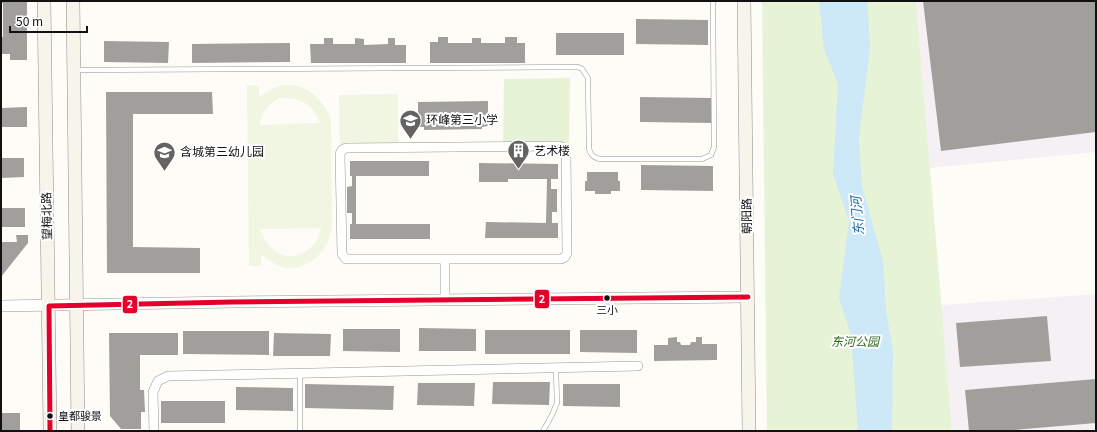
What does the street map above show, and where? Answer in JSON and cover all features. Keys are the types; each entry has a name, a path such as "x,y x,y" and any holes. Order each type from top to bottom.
{"main road":[{"name":"望梅北路","path":"44,1 50,431"},
{"path":"73,1 78,431"},
{"name":"朝阳路","path":"744,1 749,431"}],"street":[{"path":"513,146 559,146 564,148 566,153 567,253 565,257 445,259 346,259 343,256 340,154 342,150 346,148 513,146"},
{"path":"445,259 445,299"},
{"path":"1,306 445,299 748,297"},
{"path":"154,431 152,392 158,381 168,376 638,366"}],"lane":[{"path":"74,70 578,68 582,70 588,78 589,149 590,154 594,158 702,159 711,155 714,147 713,1"},
{"path":"543,431 552,416 557,403 556,368"},
{"path":"300,373 300,431"}],"shaded area":[{"path":"916,1 1096,1 1096,152 930,168"},
{"path":"1096,294 1096,431 952,431 941,305"}],"green space":[{"name":"东河公园","path":"762,1 916,1 952,431 767,431"},
{"path":"570,78 569,144 503,144 504,79"},
{"path":"247,85 259,86 259,97 278,87 293,85 307,90 319,99 324,105 331,119 332,226 330,236 326,245 314,260 305,265 287,268 277,265 261,254 261,266 249,266","holes":["279,98 300,100 305,103 313,110 320,123 259,125 266,109","321,228 315,243 303,253 296,256 281,255 274,250 262,235 260,229"]},
{"path":"398,94 398,145 340,146 339,95"}],"water":[{"name":"东门河","path":"819,1 867,1 870,46 859,138 862,186 883,261 886,312 893,350 892,431 858,431 851,335 839,298 849,221 833,174 838,84 824,49"}],"building":[{"path":"1,1 27,1 27,60 10,60 10,54 1,54 1,37 3,37 3,3 1,3"},
{"path":"923,1 1096,1 1096,132 941,151"},
{"path":"636,19 708,20 708,45 636,44"},
{"path":"556,33 624,33 624,55 556,55"},
{"path":"438,37 448,37 448,43 472,43 472,38 481,38 481,43 505,43 505,37 517,37 517,43 525,43 525,63 430,63 430,42 438,42"},
{"path":"324,38 333,38 333,44 355,44 355,38 364,39 364,45 388,44 388,38 395,38 395,45 406,45 406,63 311,63 310,44 324,44"},
{"path":"104,41 169,42 168,63 104,62"},
{"path":"290,43 290,62 192,63 192,44"},
{"path":"106,92 212,92 213,114 133,114 133,247 200,248 200,273 107,273"},
{"path":"640,97 712,98 712,123 640,122"},
{"path":"488,101 488,126 482,127 482,129 424,130 424,127 418,127 418,102"},
{"path":"27,107 27,127 1,127 1,108"},
{"path":"1,158 24,158 24,177 1,178"},
{"path":"350,161 429,161 429,176 356,176 356,224 430,224 430,239 350,239 352,213 347,213 347,187 352,186"},
{"path":"479,163 558,164 558,179 551,179 551,189 557,189 557,212 552,212 552,223 558,223 558,238 485,238 486,222 546,223 547,179 508,179 508,182 479,182"},
{"path":"641,165 713,166 713,191 641,190"},
{"path":"587,172 618,172 620,191 611,191 611,194 595,194 595,191 585,191"},
{"path":"1,208 25,208 25,227 1,227"},
{"path":"16,235 28,235 28,243 1,277 1,242 17,242"},
{"path":"1047,316 1051,361 960,367 956,323"},
{"path":"419,328 476,329 476,351 419,351"},
{"path":"343,329 400,329 400,352 343,351"},
{"path":"485,330 570,330 570,354 485,354"},
{"path":"580,330 637,330 637,353 580,352"},
{"path":"183,331 269,331 269,355 183,354"},
{"path":"109,333 178,333 178,355 140,355 140,390 144,390 145,412 141,412 141,429 121,429 110,416"},
{"path":"274,333 331,334 330,356 273,356"},
{"path":"677,337 677,342 680,342 681,345 690,345 691,342 696,342 696,337 702,337 702,344 717,344 717,360 654,361 654,345 668,345 668,338"},
{"path":"1096,379 1096,423 1002,431 969,431 965,390"},
{"path":"493,382 550,382 549,405 492,404"},
{"path":"418,383 475,383 474,406 417,405"},
{"path":"305,384 394,386 393,410 305,408"},
{"path":"563,384 620,384 620,407 563,406"},
{"path":"236,387 293,388 293,411 236,410"},
{"path":"161,401 225,401 225,423 161,423"},
{"path":"1,413 20,413 20,431 1,431"}],"transit line":[{"name":"2","path":"50,431 49,306 232,302 748,297"}],"place":[{"name":"环峰第三小学","path":"411,140"},
{"name":"艺术楼","path":"518,170"},
{"name":"含城第三幼儿园","path":"165,172"},
{"name":"三小","path":"607,298"},
{"name":"皇都骏景","path":"50,416"}]}
